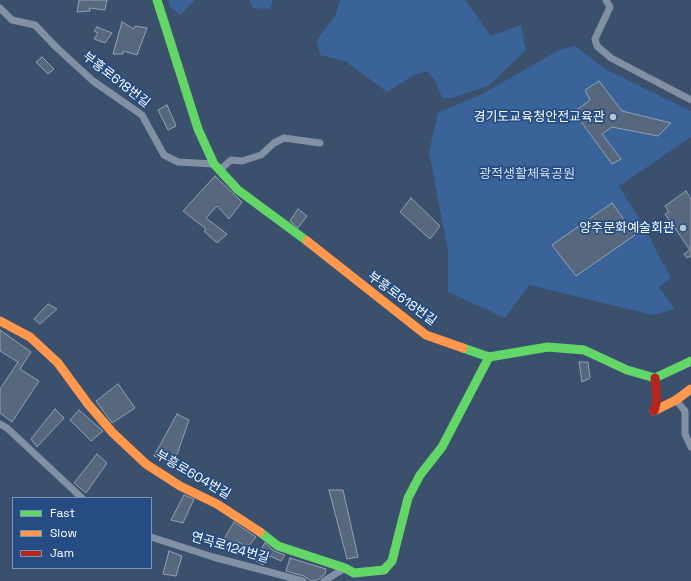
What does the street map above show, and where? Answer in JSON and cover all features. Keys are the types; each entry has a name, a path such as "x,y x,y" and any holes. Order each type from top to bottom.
{"street":[{"name":"부흥로618번길","path":"157,0 198,129 217,167 238,190 294,232 320,249 348,275 426,335 489,357 548,347 584,350 627,370 655,378"},
{"path":"606,0 610,7 595,39 597,46 612,58 691,100"},
{"name":"부흥로618번길","path":"0,8 12,20 36,26 56,47 93,81 142,115 164,155 178,162 217,167"},
{"path":"217,167 231,160 242,161 261,155 274,143 284,138 320,143"},
{"name":"부흥로604번길","path":"0,321 30,337 58,363 88,404 113,434 146,464 180,486 216,504 251,525 278,546 292,552 346,568 354,573 384,570 392,561 408,498 420,475 442,448 489,357"},
{"path":"691,361 655,378 657,399 654,411 676,400 691,389"},
{"path":"676,400 685,411 685,434 691,448"},
{"path":"0,424 7,428 81,497"},
{"name":"연곡로124번길","path":"152,536 213,557 303,581"},
{"path":"324,581 346,568"}],"green space":[{"path":"168,0 195,0 180,15 170,7"},
{"path":"249,0 273,0 270,9 253,8"},
{"path":"340,0 465,0 491,36 521,25 526,50 488,86 452,98 442,98 436,82 427,71 414,75 387,92 345,61 320,55 317,40 336,14"},
{"name":"광적생활체육공원","path":"575,46 605,69 691,111 691,137 619,186 642,223 671,278 659,287 675,309 653,315 529,285 505,318 448,292 448,251 429,152 438,113 482,94 559,50"}],"building":[{"path":"79,0 107,0 105,10 89,8 90,11 77,12"},
{"path":"122,22 134,29 135,26 147,28 137,55 123,51 123,54 113,54"},
{"path":"97,27 112,33 105,43 94,39 98,33 94,31"},
{"path":"42,57 54,69 48,74 36,62"},
{"name":"경기도교육청안전교육관","path":"599,81 622,111 671,123 658,136 612,127 602,134 621,159 612,164 574,112 590,100 585,90"},
{"path":"167,105 176,126 168,130 158,110"},
{"path":"215,176 242,202 229,219 217,206 206,218 227,234 217,243 204,231 206,229 183,211"},
{"name":"양주문화예술회관","path":"686,191 691,199 691,256 687,258 684,254 690,250 665,214 669,212 665,206"},
{"path":"411,198 440,226 430,239 400,212"},
{"path":"612,203 635,235 576,276 552,245"},
{"path":"298,209 307,216 298,228 290,221"},
{"path":"48,304 57,309 40,324 34,319"},
{"path":"0,330 31,352 20,369 39,381 12,422 0,413 0,389 18,362 0,351"},
{"path":"579,362 588,362 590,378 582,382"},
{"path":"118,384 135,408 112,423 96,401"},
{"path":"55,409 64,418 37,447 31,439"},
{"path":"79,410 103,431 91,441 70,420"},
{"path":"177,414 189,420 174,463 154,456"},
{"path":"97,454 107,463 86,493 74,483"},
{"path":"329,490 343,490 358,557 347,559"},
{"path":"184,495 194,499 183,523 171,520"},
{"path":"234,522 256,537 247,548 239,542 230,551 220,546"},
{"path":"265,543 274,551 285,555 281,561 270,556 263,565 254,560"},
{"path":"169,551 182,556 176,576 163,574"},
{"path":"290,558 326,569 325,574 319,579 311,581 304,576 286,571"}],"traffic: fast":[{"path":"157,0 198,129 214,164 238,190 307,241"},
{"path":"463,348 489,357 548,347 584,350 627,370 655,378 691,361"},
{"path":"260,532 278,546 345,568 354,573 384,570 392,561 408,498 420,475 442,447 489,357"}],"traffic: slow":[{"path":"307,241 426,335 463,348"},
{"path":"0,321 30,337 58,363 88,404 113,433 146,464 180,486 217,504 260,532"},
{"path":"654,411 676,400 691,389"}],"traffic: jam":[{"path":"654,411 657,399 655,378"}],"place":[{"name":"경기도교육청안전교육관","path":"613,117"},
{"name":"양주문화예술회관","path":"683,228"}]}
